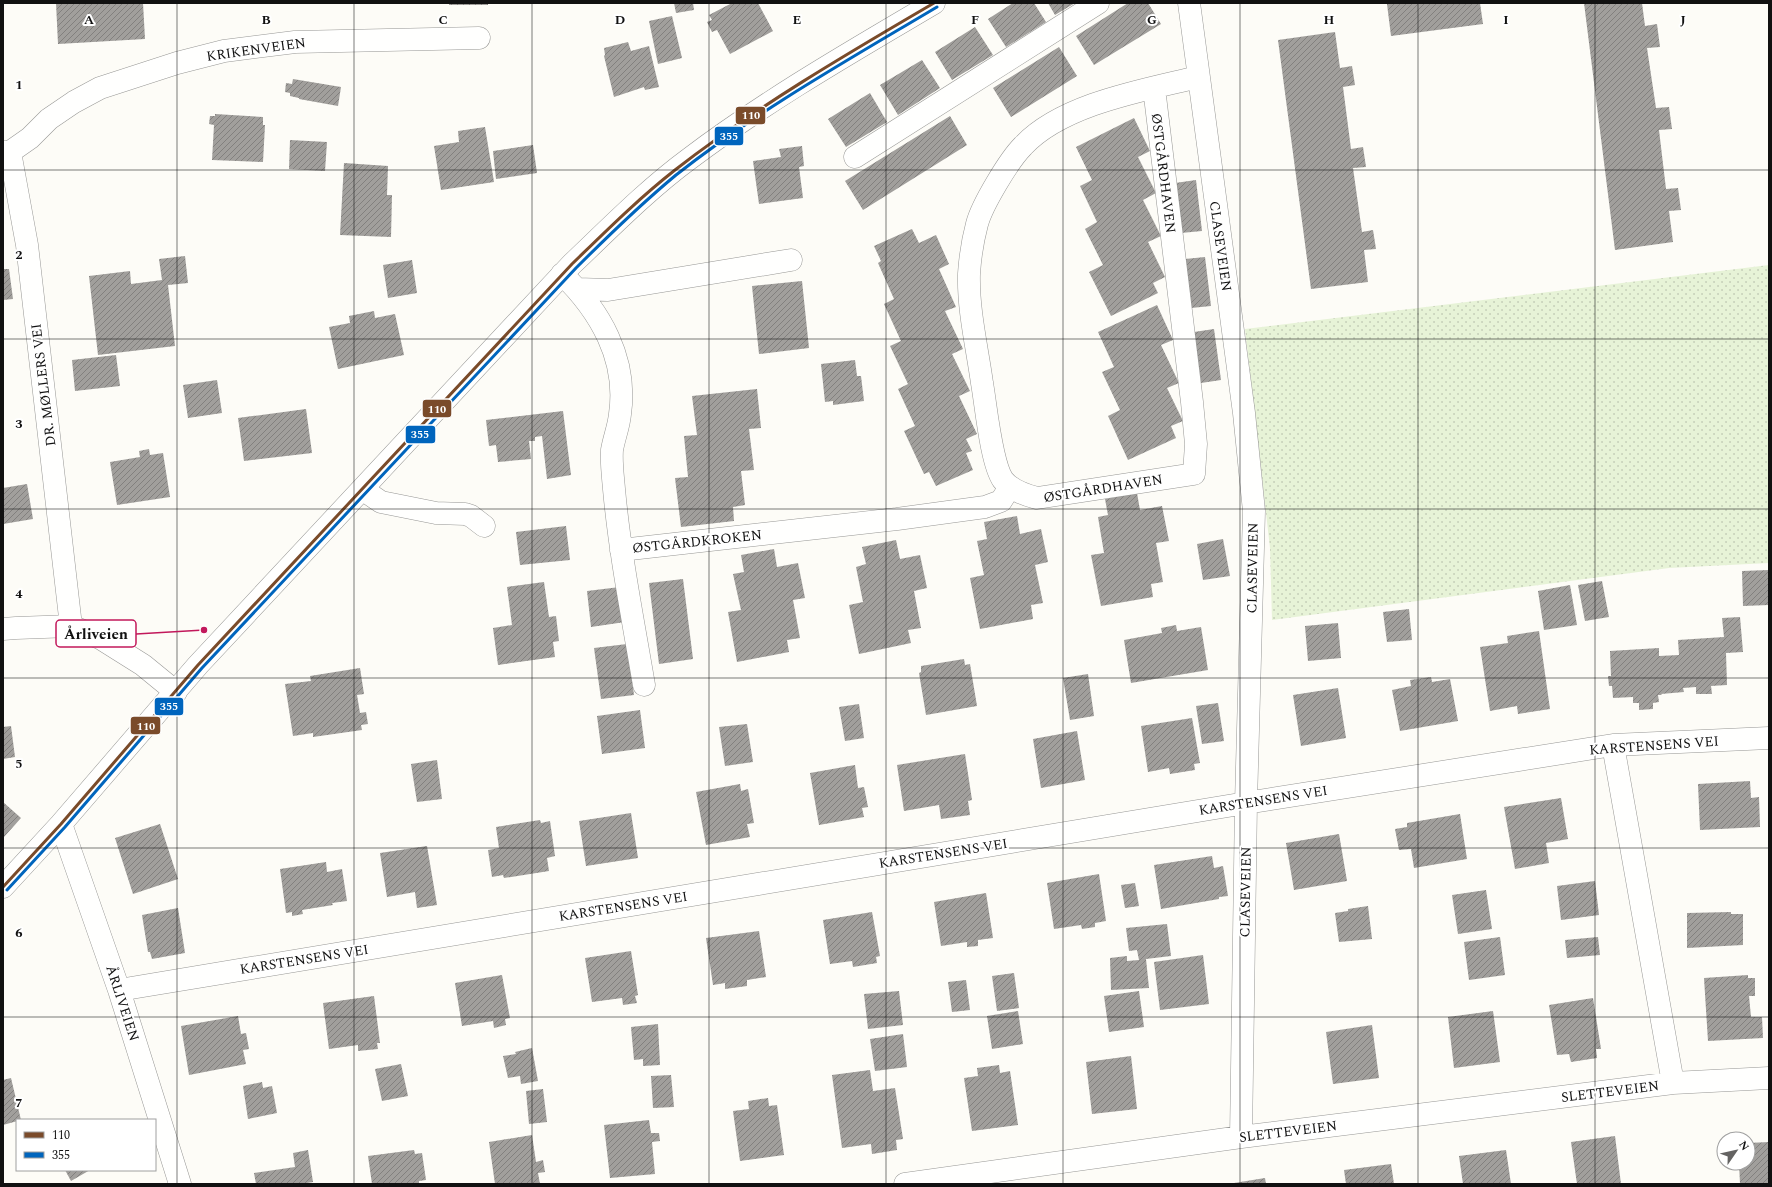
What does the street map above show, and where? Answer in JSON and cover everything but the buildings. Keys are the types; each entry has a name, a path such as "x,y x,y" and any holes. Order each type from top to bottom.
{"street":[{"path":"3,888 176,692 362,489 562,274 636,203 688,159 766,104 934,3"},
{"path":"855,157 1098,3"},
{"name":"CLASEVEIEN","path":"1189,3 1244,414 1254,511 1246,803 1241,1137"},
{"name":"KRIKENVEIEN","path":"7,152 30,138 55,115 74,102 100,88 177,63 224,51 295,42 479,38"},
{"name":"ØSTGÅRDHAVEN","path":"1154,88 1192,402 1196,444 1194,474 1037,498 1027,496 1010,487 1003,479 999,470 990,436 970,301 969,274 977,224 982,211 996,185 1022,146 1060,119 1097,103 1154,88 1198,77"},
{"name":"DR. MØLLERS VEI","path":"7,152 27,245 71,626"},
{"path":"578,289 608,290 791,260"},
{"name":"ØSTGÅRDKROKEN","path":"562,274 578,289 593,309 606,330 614,351 621,384 620,414 612,451 614,489 621,550 897,519 986,507 1001,501 1010,487"},
{"path":"362,489 381,502 436,513 465,514 472,516 484,526"},
{"path":"621,550 644,685"},
{"path":"3,630 16,628 71,626 100,638 143,666 176,692"},
{"name":"KARSTENSENS VEI","path":"119,990 1246,803 1613,745 1769,738"},
{"name":"SLETTEVEIEN","path":"1613,745 1673,1083"},
{"name":"ÅRLIVEIEN","path":"61,824 119,990 180,1184"},
{"name":"SLETTEVEIEN","path":"905,1184 1241,1137 1673,1083 1769,1078"}],"green space":[{"path":"1769,265 1769,563 1669,568 1272,620 1270,548 1245,329"}],"transit line":[{"name":"110","path":"3,887 61,824 198,665 572,264 609,228 661,181 737,125 834,62 934,3"},
{"name":"355","path":"7,890 65,827 202,668 576,268 625,220 676,175 738,129 804,87 937,7"}],"place":[{"name":"Årliveien","path":"204,630"}]}
